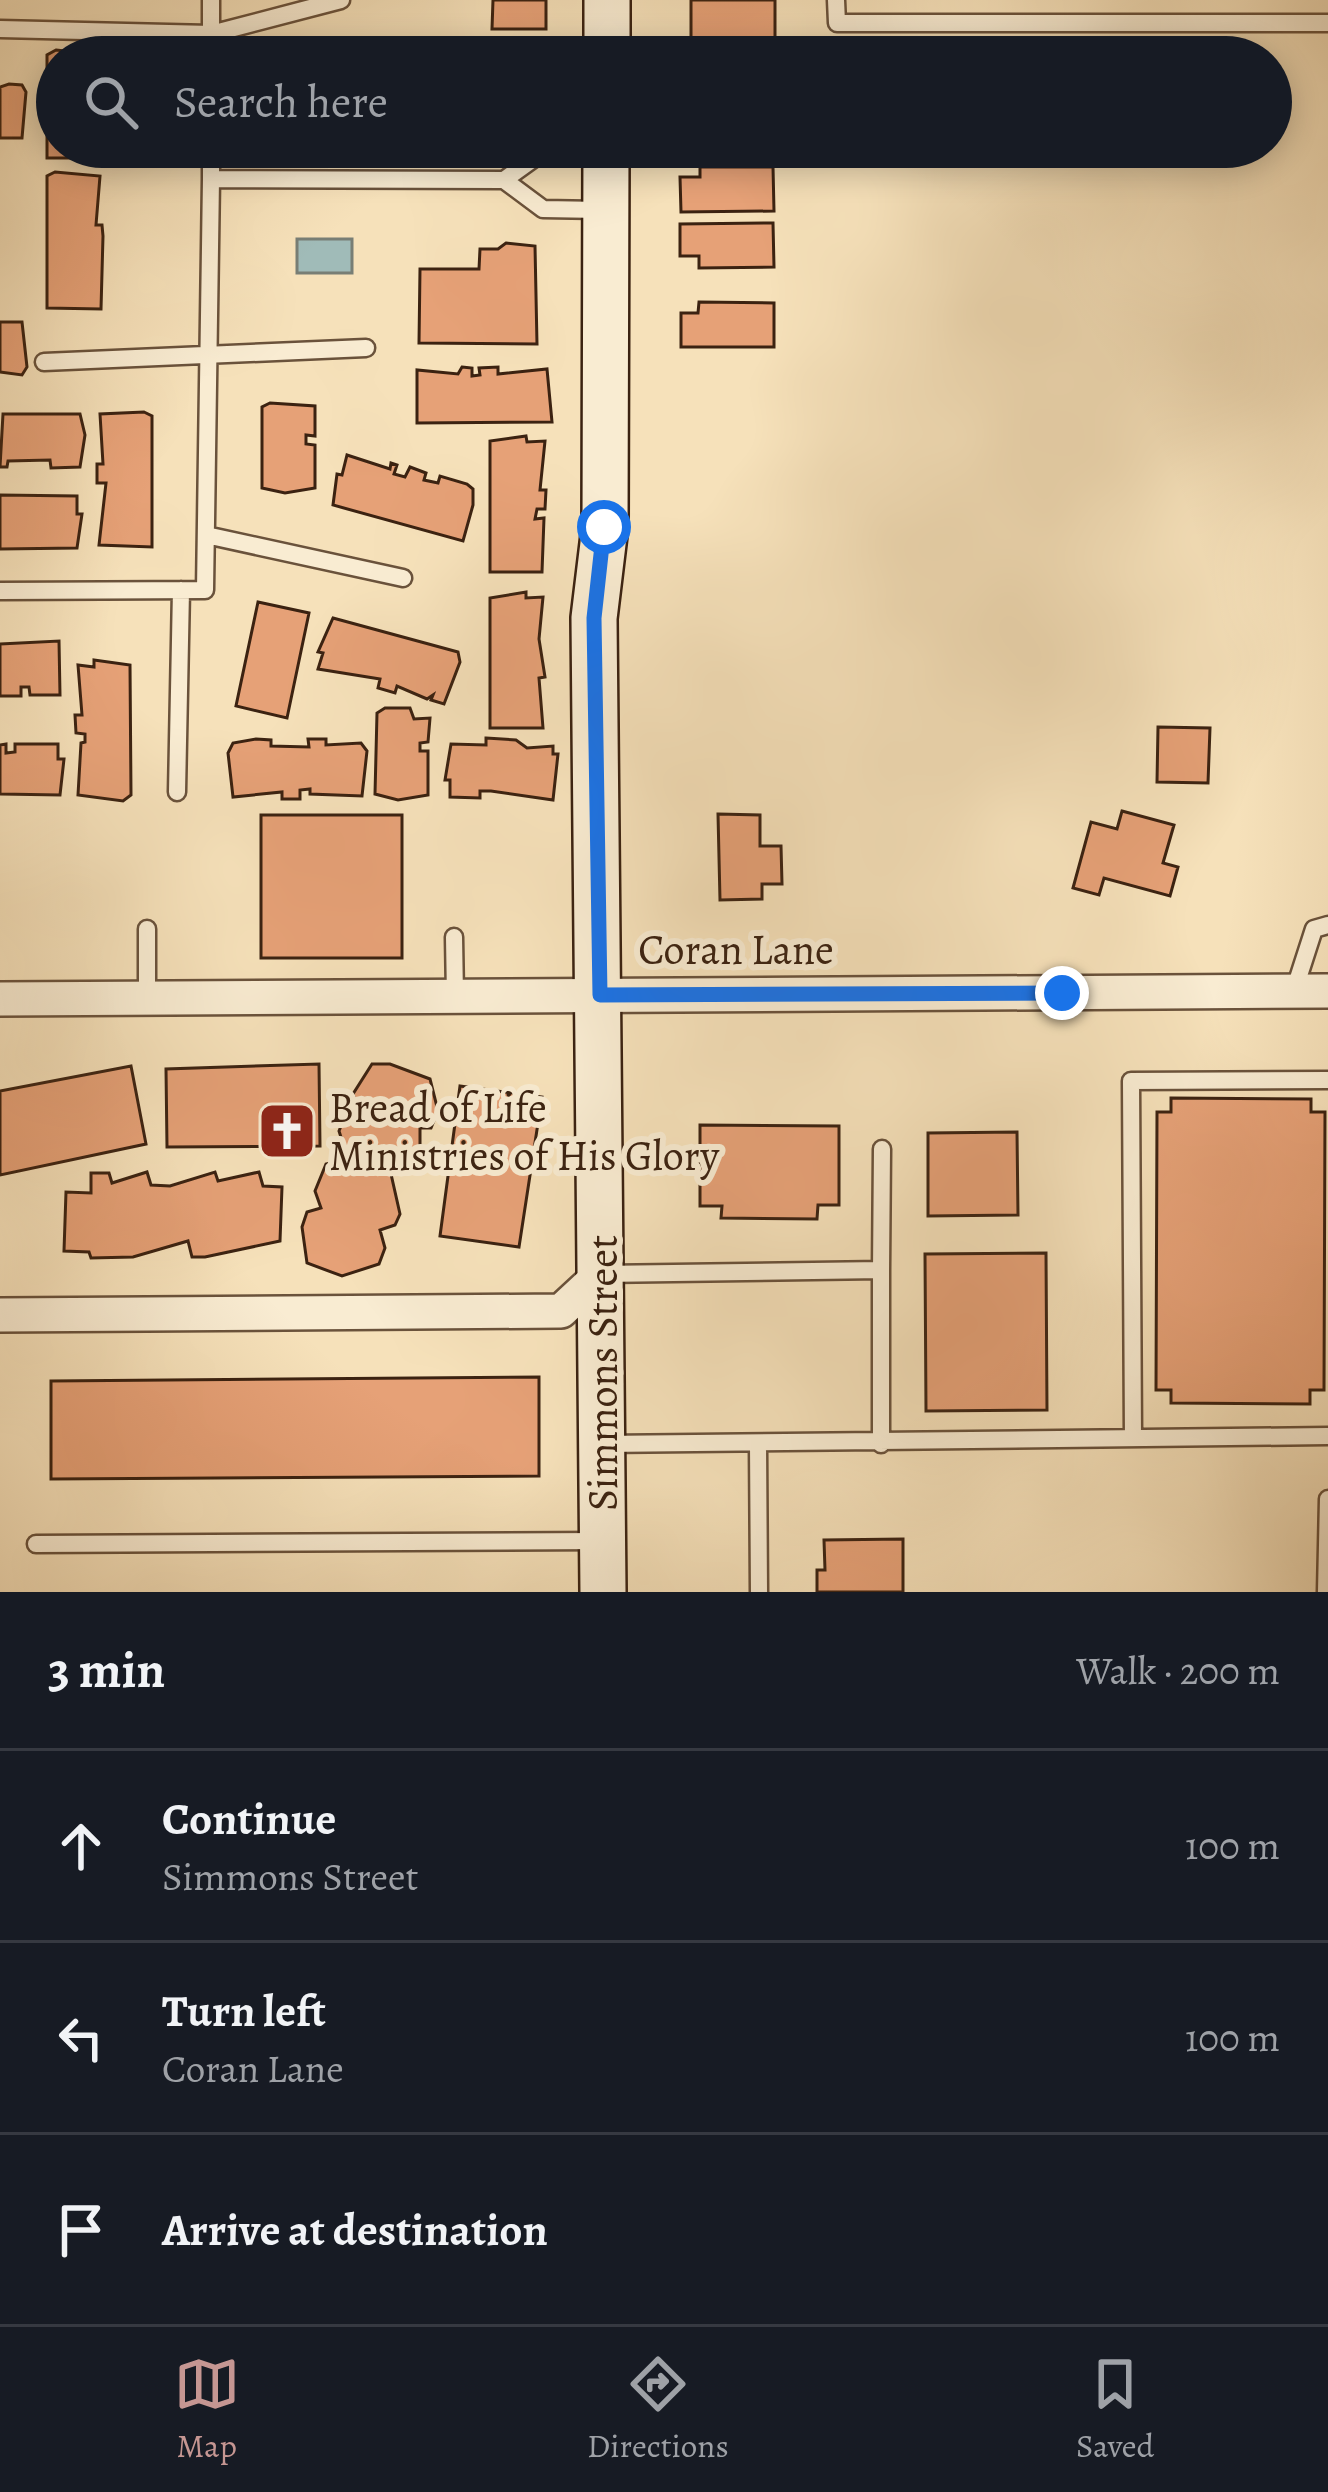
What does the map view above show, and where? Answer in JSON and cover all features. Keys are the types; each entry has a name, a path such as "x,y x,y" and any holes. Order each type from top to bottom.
{"main road":[{"path":"607,0 607,36"},
{"name":"Simmons Street","path":"603,1592 594,618 604,527 606,168"}],"street":[{"name":"Coran Lane","path":"0,999 1311,991"},
{"path":"0,1315 561,1311 602,1274"}],"lane":[{"path":"211,0 211,34"},
{"path":"0,28 211,34 341,0"},
{"path":"836,0 837,23 1328,23"},
{"path":"0,591 206,590 211,168"},
{"path":"211,179 504,180 521,168"},
{"path":"504,180 543,209 606,210"},
{"path":"44,362 366,348"},
{"path":"206,536 403,578"},
{"path":"177,793 181,590"},
{"path":"1311,991 1314,929 1328,926"},
{"path":"147,929 147,999"},
{"path":"454,937 454,998"},
{"path":"1133,1438 1131,1081 1328,1080"},
{"path":"881,1444 882,1149"},
{"path":"602,1274 881,1270"},
{"path":"603,1444 1328,1436"},
{"path":"758,1444 759,1592"},
{"path":"1326,1592 1328,1499"},
{"path":"36,1544 603,1541"}],"water":[{"path":"297,239 352,239 352,273 297,273"}],"building":[{"path":"493,0 546,0 546,29 492,29"},
{"path":"691,0 775,0 775,36 691,36"},
{"path":"22,85 26,92 22,138 0,138 0,87"},
{"path":"700,168 773,168 774,211 681,212 680,177 700,177"},
{"path":"55,172 100,176 96,225 102,225 103,236 101,309 47,308 47,176"},
{"path":"773,223 774,267 699,268 699,256 680,256 680,224"},
{"path":"506,243 535,246 537,344 419,343 420,269 479,269 480,249 498,249"},
{"path":"699,302 774,303 774,347 681,347 681,313 698,313"},
{"path":"0,322 22,322 27,367 22,375 0,372"},
{"path":"462,367 472,368 472,376 480,375 479,368 498,367 498,374 547,369 552,422 417,423 417,370 458,374"},
{"path":"270,403 315,406 315,436 306,435 306,444 315,445 315,488 285,493 262,488 262,407"},
{"path":"144,412 152,416 152,547 99,545 106,483 97,483 97,464 103,464 100,414"},
{"path":"3,414 80,414 85,435 80,467 51,468 50,460 8,461 7,467 0,467"},
{"path":"526,436 527,442 545,441 540,490 546,490 545,509 537,509 535,519 544,518 542,572 490,572 490,441"},
{"path":"347,455 390,469 391,463 397,465 394,474 405,477 410,467 426,473 424,480 438,483 440,476 467,484 473,489 473,505 463,541 333,505 337,474 342,475"},
{"path":"0,495 77,496 77,514 82,514 77,548 0,549"},
{"path":"526,592 526,598 543,597 539,639 545,677 539,678 543,728 490,728 490,598"},
{"path":"258,602 309,613 287,718 236,706"},
{"path":"333,618 458,652 460,662 444,704 431,700 433,695 427,699 397,686 395,693 378,688 380,679 318,669 323,653 318,652"},
{"path":"59,641 60,695 30,695 29,687 21,687 21,696 0,696 0,644"},
{"path":"94,660 130,665 131,795 123,801 78,795 85,734 76,733 75,715 82,715 78,665 94,667"},
{"path":"385,708 410,708 414,719 430,718 428,742 420,743 420,751 428,751 428,795 398,800 375,794 377,713"},
{"path":"1158,727 1210,728 1208,783 1157,782"},
{"path":"486,738 516,740 527,748 553,746 553,754 558,754 553,800 491,791 480,791 480,798 450,797 450,780 445,780 451,744 486,745"},
{"path":"308,739 326,739 326,745 361,743 367,751 362,796 310,794 310,789 300,790 300,799 282,799 282,792 233,797 228,753 233,743 271,740 271,746 309,747"},
{"path":"6,744 6,753 15,752 15,744 58,744 58,759 64,759 60,795 0,794 0,745"},
{"path":"1122,811 1174,825 1163,863 1178,867 1170,896 1104,878 1099,895 1073,888 1091,822 1117,829"},
{"path":"718,814 760,815 760,846 781,846 782,884 762,884 762,899 720,900"},
{"path":"261,815 402,815 402,958 261,958"},
{"path":"319,1064 320,1146 167,1147 166,1069"},
{"path":"372,1064 390,1064 430,1079 438,1111 431,1128 420,1128 420,1165 391,1174 400,1214 395,1225 380,1230 385,1248 379,1264 342,1276 307,1263 302,1227 307,1212 321,1208 315,1191 326,1164 348,1159 339,1131 346,1114 358,1110 353,1094"},
{"path":"131,1066 146,1144 0,1175 0,1091"},
{"path":"460,1086 542,1097 519,1247 440,1236"},
{"path":"1171,1098 1311,1099 1311,1112 1325,1112 1324,1390 1310,1390 1310,1404 1171,1403 1171,1390 1156,1390 1157,1112 1171,1112"},
{"path":"700,1125 839,1126 839,1205 818,1205 817,1219 721,1218 722,1206 700,1206"},
{"path":"1017,1132 1018,1215 928,1216 928,1133"},
{"path":"147,1172 151,1185 170,1186 215,1172 218,1181 259,1172 263,1186 282,1187 280,1241 205,1257 192,1257 188,1241 133,1257 91,1258 89,1252 64,1251 66,1192 91,1193 91,1173 109,1173 112,1183"},
{"path":"1046,1253 1047,1410 926,1411 925,1254"},
{"path":"539,1377 539,1476 51,1479 51,1381"},
{"path":"903,1539 903,1592 817,1592 817,1570 825,1570 824,1540"}],"place":[{"name":"Bread of Life Ministries of His Glory","path":"287,1131"}],"route":[{"path":"604,527 594,618 600,995 1062,993"}]}
